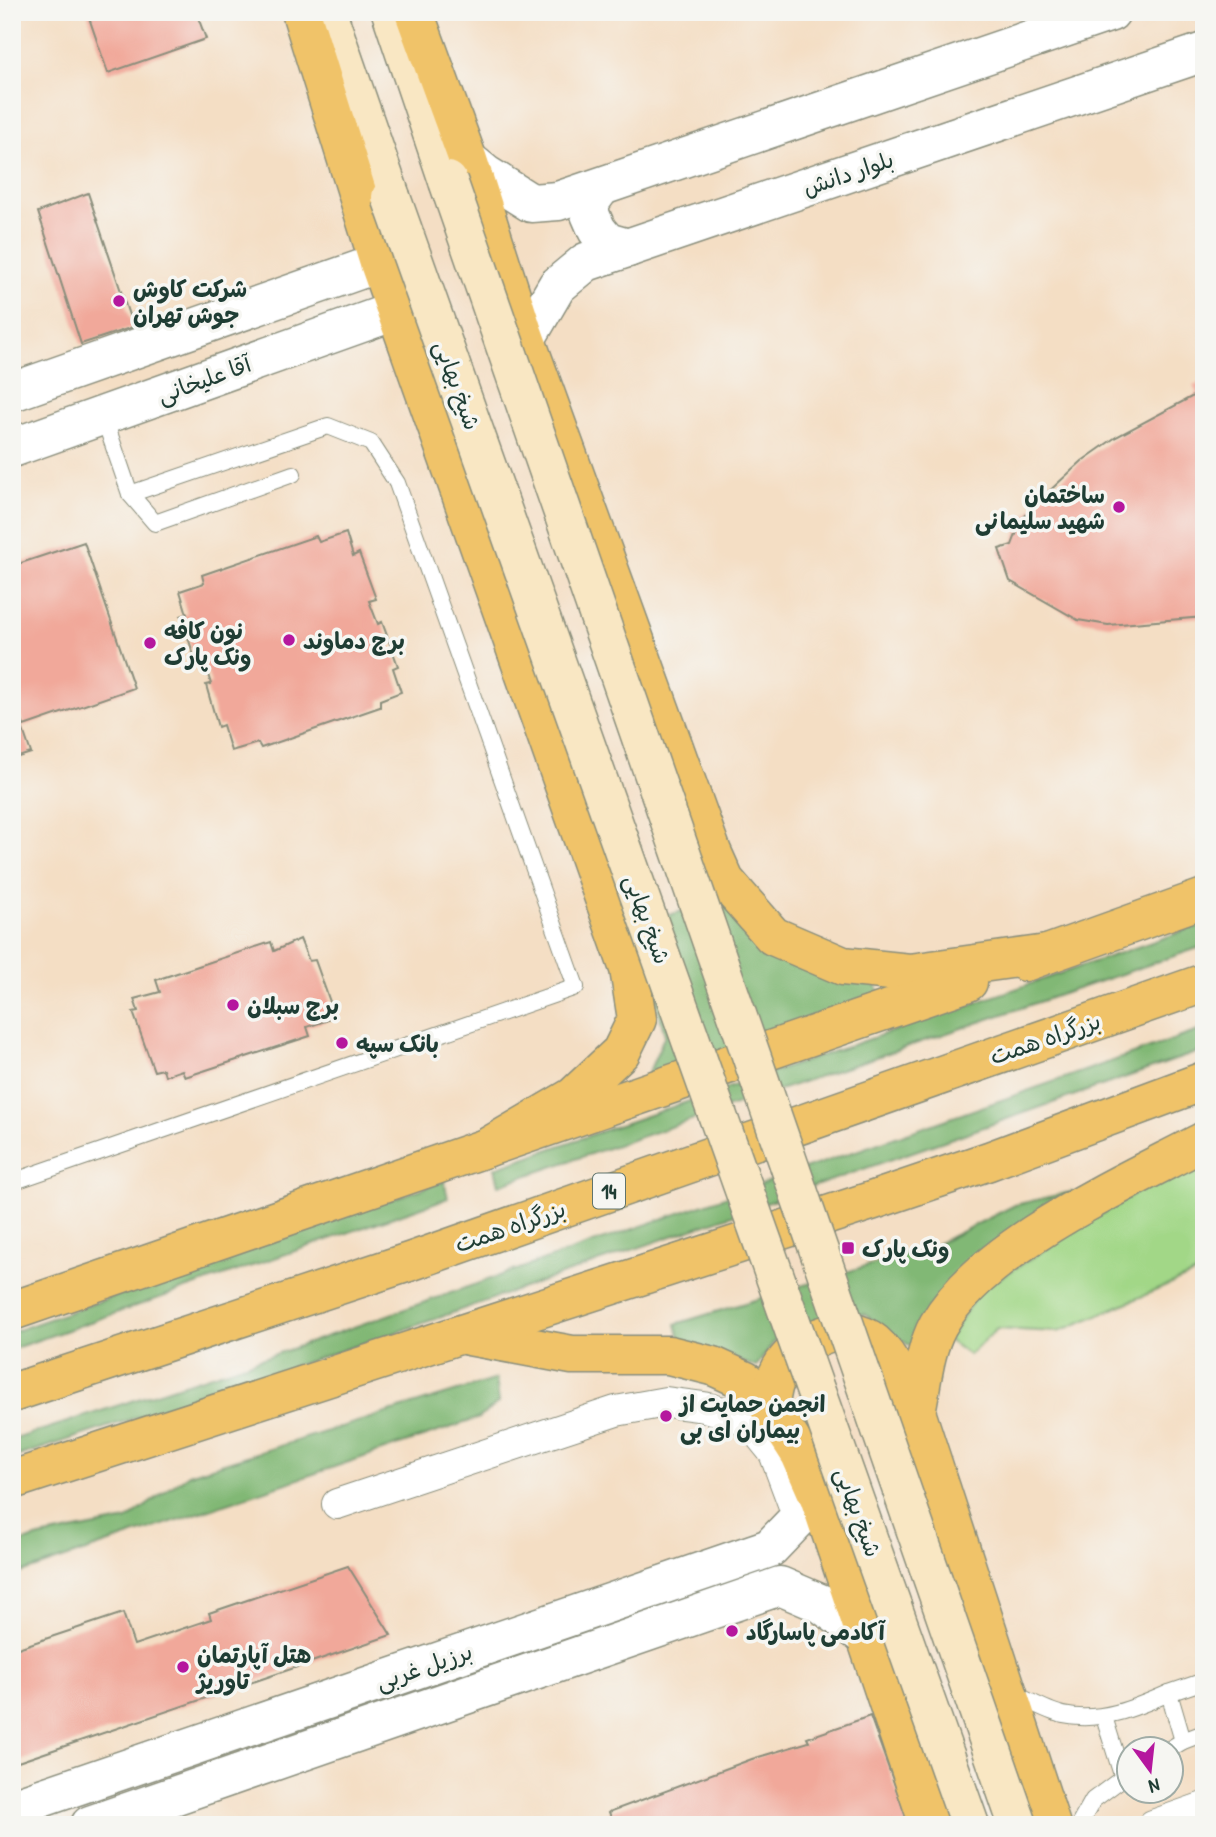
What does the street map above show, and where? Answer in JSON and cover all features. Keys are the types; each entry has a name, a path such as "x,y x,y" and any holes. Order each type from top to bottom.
{"highway":[{"path":"301,12 395,311 629,969 637,1019 621,1052 573,1097 486,1148"},
{"path":"414,12 458,171 526,339 712,852 725,881 773,936 844,966 910,973 1047,954"},
{"path":"12,1311 1204,898"},
{"name":"بزرگراه همت","path":"12,1393 412,1261 1204,983"},
{"path":"12,1480 884,1197 1204,1081"},
{"path":"916,1412 927,1355 937,1327 949,1308 972,1282 1000,1258 1054,1222 1204,1141"},
{"path":"770,1406 772,1388 781,1367 801,1347 827,1334 855,1332 871,1339 889,1361 916,1412 1051,1825"},
{"path":"463,1335 572,1355 669,1356 713,1366 746,1381 770,1406 800,1454 809,1508 866,1637 929,1825"}],"main road":[{"name":"شیخ بهایی","path":"327,12 970,1825"},
{"name":"شیخ بهایی","path":"391,12 458,171 1018,1825"}],"street":[{"path":"458,171 485,174 531,202 558,201 1111,12"},
{"name":"بلوار دانش","path":"526,339 557,286 586,262 1204,52"},
{"path":"601,187 590,202 590,214 607,242 628,248"},
{"path":"12,393 379,263"},
{"name":"آقا علیخانی","path":"12,448 395,311"},
{"path":"154,342 170,391"},
{"path":"337,1504 616,1411 666,1402 705,1407 735,1415 752,1426 774,1453 809,1508"},
{"name":"برزیل غربی","path":"12,1808 770,1548 809,1508"},
{"path":"770,1548 781,1556 787,1569 780,1586 821,1604 866,1637"},
{"name":"برزیل غربی","path":"90,1825 780,1586"},
{"path":"485,1645 498,1684"},
{"path":"1153,1825 1204,1807"}],"lane":[{"path":"103,415 130,494 155,523 293,474"},
{"path":"12,1182 576,987 397,483 371,443 328,426 130,494"},
{"path":"1009,1692 1062,1715 1104,1717 1136,1708 1168,1693 1204,1681"},
{"path":"1168,1693 1181,1736"},
{"path":"1104,1717 1114,1744"},
{"path":"1184,1741 1204,1733"},
{"path":"1079,1825 1093,1800 1114,1785"}],"green space":[{"path":"722,898 876,985 883,1000 645,1081 665,1035 636,926"},
{"path":"1204,924 1204,946 499,1185 495,1168"},
{"path":"1204,1029 1204,1050 389,1335 12,1458 12,1440 288,1350"},
{"path":"1204,1150 1204,1270 1058,1332 997,1329 969,1355 948,1340 979,1291"},
{"path":"444,1181 448,1198 12,1349 12,1332"},
{"path":"1070,1192 910,1346 864,1314 776,1339 756,1367 680,1339 676,1324 935,1245 1015,1205"},
{"path":"496,1379 499,1402 479,1418 12,1576 12,1545 127,1520 189,1474"}],"building":[{"path":"87,12 196,12 206,39 108,73"},
{"path":"88,193 133,327 81,344 38,212"},
{"name":"ساختمان شهید سلیمانی","path":"1204,382 1204,617 1108,625 1078,620 1010,581 999,549 1012,545 1022,519 1045,495 1082,461 1116,437 1197,394 1193,386"},
{"name":"برج دماوند","path":"346,533 353,556 359,553 376,599 369,601 378,624 382,622 398,666 393,668 401,692 380,700 380,707 261,748 258,743 231,751 223,725 218,727 206,685 211,684 202,656 195,659 181,616 187,614 180,591 204,583 202,575 316,536 319,542"},
{"path":"84,542 134,688 24,726 12,692 12,566"},
{"path":"12,698 31,753 12,759"},
{"name":"برج سبلان","path":"300,939 309,961 315,960 334,1013 327,1015 328,1020 307,1027 310,1036 185,1077 182,1070 165,1076 163,1069 154,1071 133,1012 138,1011 134,999 160,992 156,980 271,942 274,951"},
{"path":"348,1566 391,1635 12,1764 12,1650 123,1613 134,1645 211,1619 209,1613"},
{"path":"870,1716 909,1825 614,1825 609,1812 752,1759 809,1742 807,1738"}],"place":[{"name":"شرکت کاوش جوش تهران","path":"119,301"},
{"name":"ساختمان شهید سلیمانی","path":"1119,507"},
{"name":"برج دماوند","path":"289,640"},
{"name":"نون کافه ونک پارک","path":"150,643"},
{"name":"برج سبلان","path":"233,1005"},
{"name":"بانک سپه","path":"342,1043"},
{"name":"ونک پارک","path":"848,1248"},
{"name":"انجمن حمایت از بیماران ای بی","path":"666,1416"},
{"name":"آکادمی پاسارگاد","path":"732,1631"},
{"name":"هتل آپارتمان تاوریژ","path":"183,1667"}]}
